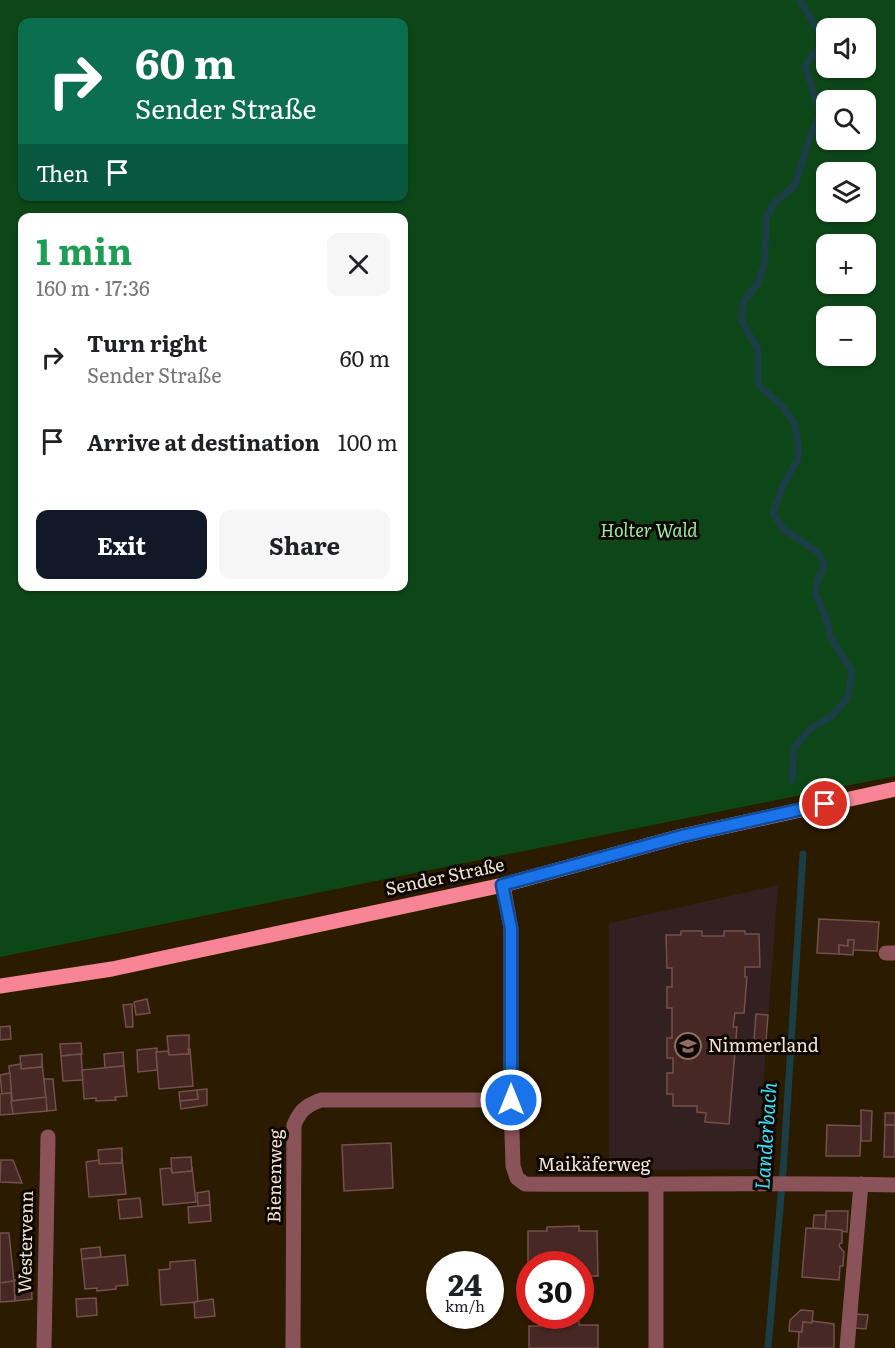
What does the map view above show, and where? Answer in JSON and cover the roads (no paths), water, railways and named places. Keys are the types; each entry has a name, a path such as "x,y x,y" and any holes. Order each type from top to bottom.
{"main road":[{"name":"Sender Straße","path":"0,986 112,969 502,885 682,836 895,789"}],"street":[{"name":"Maikäferweg","path":"502,885 511,928 511,1100 513,1166 517,1178 525,1184 895,1185"},
{"name":"Bienenweg","path":"293,1348 294,1125 298,1115 307,1105 321,1100 511,1100"},
{"name":"Westervenn","path":"44,1348 48,1137"},
{"path":"847,1348 861,1184"},
{"path":"656,1185 656,1348"}],"waterway":[{"name":"Landerbach","path":"792,780 794,748 810,729 832,716 848,697 852,672 830,636 827,621 815,593 824,566 819,553 782,528 773,513 783,485 798,459 795,425 785,409 758,384 758,349 741,320 744,301 758,283 765,261 766,218 774,203 795,185 809,139 820,113 805,66 817,50 822,38 800,0"},
{"name":"Landerbach","path":"768,1348 783,1172 803,854"}],"place":[{"name":"Nimmerland","path":"688,1046"}],"park label":[{"name":"Holter Wald","path":"649,531"}]}
